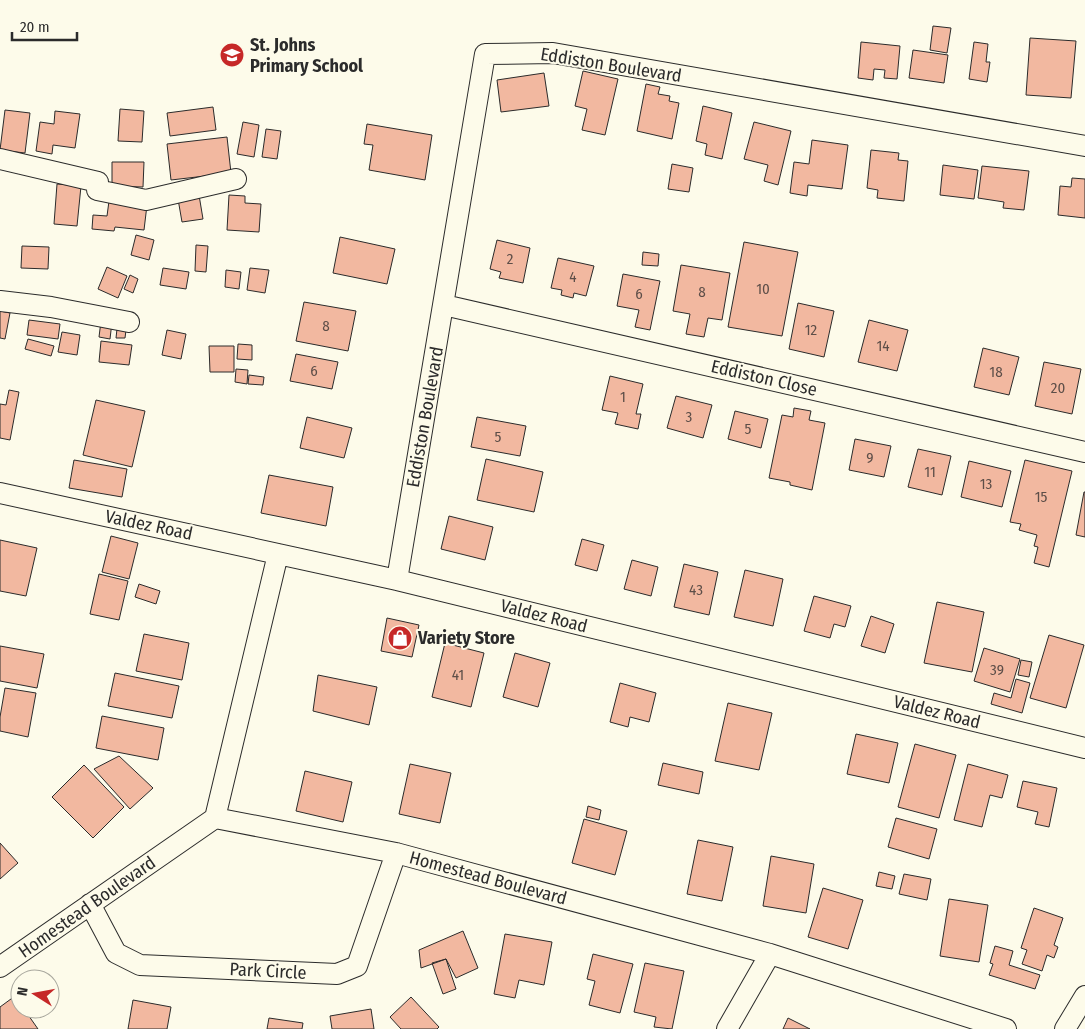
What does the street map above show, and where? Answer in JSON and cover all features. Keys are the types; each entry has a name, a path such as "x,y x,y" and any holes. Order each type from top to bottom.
{"street":[{"name":"Eddiston Boulevard","path":"397,580 485,54 553,52 1085,146"},
{"path":"0,160 98,182 98,190 146,200 236,179"},
{"path":"0,301 51,307 129,322"},
{"name":"Eddiston Close","path":"444,305 1085,452"},
{"name":"Valdez Road","path":"0,493 397,580 1085,748"},
{"path":"214,818 278,554"},
{"name":"Homestead Boulevard","path":"0,967 214,818 396,853 770,954 1006,1029"},
{"name":"Park Circle","path":"90,904 116,954 140,965 337,974 357,966 396,853"},
{"path":"727,1029 770,954"},
{"path":"1065,1029 1085,996"}],"building":[{"path":"933,26 951,28 947,53 930,50"},
{"path":"1030,38 1076,41 1071,98 1026,95"},
{"path":"861,42 900,46 897,79 884,78 885,70 874,69 873,80 858,78"},
{"path":"974,42 988,44 986,62 990,62 987,82 969,79"},
{"path":"913,50 948,55 944,83 909,78"},
{"path":"583,71 618,79 605,135 582,130 587,109 575,106"},
{"path":"544,73 549,106 501,112 497,80"},
{"path":"646,84 660,87 658,94 670,96 669,101 679,103 672,139 637,131"},
{"path":"703,106 732,113 722,159 705,155 707,144 696,141"},
{"path":"213,107 216,130 170,136 167,113"},
{"path":"120,109 144,111 142,142 118,141"},
{"path":"5,110 30,113 25,153 0,150"},
{"path":"55,111 80,114 75,148 53,145 52,154 36,151 40,122 54,124"},
{"path":"243,122 259,125 254,157 237,154"},
{"path":"754,122 791,131 778,185 764,181 768,165 744,159"},
{"path":"367,124 432,135 425,180 369,170 373,145 364,144"},
{"path":"266,129 281,131 277,159 262,157"},
{"path":"227,137 231,173 171,180 167,144"},
{"path":"812,140 848,145 842,189 808,185 807,196 790,193 794,162 809,164"},
{"path":"871,150 899,153 898,160 908,161 904,201 877,198 878,190 867,188"},
{"path":"112,162 144,162 143,187 112,186"},
{"path":"672,164 693,168 689,192 668,189"},
{"path":"943,165 978,170 974,199 940,195"},
{"path":"982,166 1029,171 1024,210 1003,208 1004,202 978,198"},
{"path":"1072,178 1085,179 1085,218 1058,215 1060,186 1071,187"},
{"path":"57,184 81,186 77,226 54,224"},
{"path":"199,195 203,219 182,222 178,199"},
{"path":"229,195 245,196 245,203 261,204 259,232 227,230"},
{"path":"109,201 147,205 144,230 115,227 114,231 92,229 93,215 107,216"},
{"path":"136,235 154,240 149,260 131,255"},
{"path":"340,237 395,249 387,284 333,273"},
{"path":"497,240 530,248 523,283 499,278 501,272 490,269"},
{"path":"744,242 798,252 782,336 728,327"},
{"path":"196,245 208,246 206,272 195,271"},
{"path":"22,246 49,247 48,269 21,268"},
{"path":"643,252 659,254 658,266 642,265"},
{"path":"558,258 594,266 586,296 574,293 573,298 561,295 562,290 551,288"},
{"path":"681,265 730,273 722,320 708,318 704,337 686,334 690,314 673,311"},
{"path":"107,267 127,276 118,298 98,289"},
{"path":"163,268 189,272 186,289 160,285"},
{"path":"250,268 269,270 265,293 247,290"},
{"path":"226,270 241,272 239,289 225,287"},
{"path":"623,274 660,281 650,330 635,327 639,310 617,306"},
{"path":"130,275 138,279 133,293 124,289"},
{"path":"304,302 356,311 348,351 296,341"},
{"path":"798,303 834,311 824,357 789,349"},
{"path":"0,311 10,313 5,339 0,338"},
{"path":"29,320 60,324 58,339 27,335"},
{"path":"869,320 908,330 897,371 858,362"},
{"path":"101,321 112,322 110,339 99,337"},
{"path":"117,329 126,330 125,338 116,338"},
{"path":"167,330 186,334 181,359 162,355"},
{"path":"62,332 80,335 77,355 58,352"},
{"path":"28,339 54,346 51,356 25,349"},
{"path":"101,341 132,345 129,365 99,362"},
{"path":"238,344 252,345 252,360 237,359"},
{"path":"209,346 234,346 234,372 210,372"},
{"path":"983,348 1019,357 1009,395 974,387"},
{"path":"296,354 338,362 332,389 290,381"},
{"path":"1044,362 1081,369 1072,414 1035,406"},
{"path":"236,369 248,370 247,384 235,382"},
{"path":"249,375 264,377 263,385 248,384"},
{"path":"610,376 643,384 636,414 641,414 638,429 615,424 618,413 602,410"},
{"path":"9,390 19,392 10,440 0,438 0,404 6,405"},
{"path":"676,396 712,405 703,438 667,428"},
{"path":"96,400 145,411 132,467 83,455"},
{"path":"794,408 811,411 809,420 825,423 812,490 790,485 790,482 769,478 782,415 793,417"},
{"path":"735,411 768,419 761,448 728,439"},
{"path":"307,417 352,428 344,458 300,448"},
{"path":"477,417 526,426 520,456 471,447"},
{"path":"855,439 891,446 884,477 849,470"},
{"path":"918,449 951,456 942,495 908,487"},
{"path":"486,459 543,472 534,512 477,500"},
{"path":"74,460 127,469 122,497 69,488"},
{"path":"1025,460 1072,471 1049,567 1034,563 1038,547 1034,546 1037,535 1019,530 1021,524 1010,522"},
{"path":"969,461 1011,471 1002,507 961,497"},
{"path":"269,475 333,487 326,526 261,513"},
{"path":"1085,492 1085,537 1076,535"},
{"path":"449,516 493,527 485,560 441,549"},
{"path":"111,536 138,543 129,579 102,572"},
{"path":"582,539 604,545 597,571 575,565"},
{"path":"0,540 37,548 26,596 0,591"},
{"path":"632,560 658,567 651,596 624,589"},
{"path":"684,564 718,572 709,615 674,607"},
{"path":"745,570 783,579 773,626 734,617"},
{"path":"99,574 128,581 119,620 90,614"},
{"path":"139,584 160,591 156,604 135,597"},
{"path":"814,596 851,606 845,627 834,624 830,638 804,631"},
{"path":"937,602 984,612 972,672 924,663"},
{"path":"871,616 894,624 885,653 861,646"},
{"name":"Variety Store","path":"387,618 419,625 412,657 381,651"},
{"path":"144,634 189,643 182,680 136,671"},
{"path":"1049,635 1084,645 1066,708 1030,698"},
{"path":"445,643 484,653 471,707 432,697"},
{"path":"0,646 44,654 37,688 0,681"},
{"path":"984,648 1020,659 1010,692 974,681"},
{"path":"515,653 550,663 538,707 503,697"},
{"path":"1021,660 1032,662 1029,677 1018,675"},
{"path":"115,673 179,686 172,718 108,706"},
{"path":"318,675 377,687 369,725 313,711"},
{"path":"1016,679 1030,683 1022,713 991,704 994,693 1011,698"},
{"path":"620,683 656,693 649,722 630,717 628,727 610,722"},
{"path":"5,688 36,693 28,737 0,731 0,717"},
{"path":"728,703 772,713 759,770 715,761"},
{"path":"102,716 164,728 158,760 96,748"},
{"path":"856,734 898,743 889,783 847,774"},
{"path":"915,744 956,755 939,818 898,807"},
{"path":"119,756 153,788 130,809 94,769"},
{"path":"663,763 703,772 699,794 658,785"},
{"path":"410,764 451,773 440,823 399,814"},
{"path":"968,764 1008,775 1002,798 990,795 982,827 954,820"},
{"path":"84,765 124,807 93,838 52,797"},
{"path":"305,771 352,782 343,822 296,811"},
{"path":"1023,781 1057,788 1049,827 1035,824 1038,812 1017,807"},
{"path":"588,806 601,810 599,820 586,817"},
{"path":"896,818 937,829 929,859 888,847"},
{"path":"584,819 627,831 615,875 572,863"},
{"path":"698,840 733,847 722,901 687,894"},
{"path":"0,843 18,863 0,879"},
{"path":"771,856 814,864 806,913 763,906"},
{"path":"879,872 895,876 892,889 876,886"},
{"path":"904,874 931,879 927,900 899,894"},
{"path":"823,888 863,900 848,949 808,937"},
{"path":"949,899 988,905 979,962 940,956"},
{"path":"1034,908 1063,918 1054,945 1058,947 1054,958 1047,955 1042,971 1022,964 1027,950 1021,948"},
{"path":"463,931 478,968 456,978 446,959 421,968 419,950"},
{"path":"505,934 552,942 544,985 519,980 515,998 494,994"},
{"path":"995,946 1013,951 1009,965 1040,975 1035,989 989,975 993,964 990,963"},
{"path":"593,954 633,964 620,1013 589,1005 595,981 587,979"},
{"path":"446,959 456,989 443,994 432,963"},
{"path":"645,963 684,971 672,1029 654,1027 656,1017 634,1012"},
{"path":"411,997 439,1027 437,1029 401,1029 390,1017"},
{"path":"10,1000 10,1019 31,1019 38,1029 0,1029 0,1007"},
{"path":"133,1000 171,1007 167,1029 128,1029"},
{"path":"371,1009 374,1029 332,1029 330,1016"},
{"path":"269,1018 303,1023 302,1029 267,1029"},
{"path":"788,1018 810,1029 783,1029"}],"place":[{"name":"St. Johns Primary School","path":"232,55"},
{"name":"Variety Store","path":"400,638"}]}
